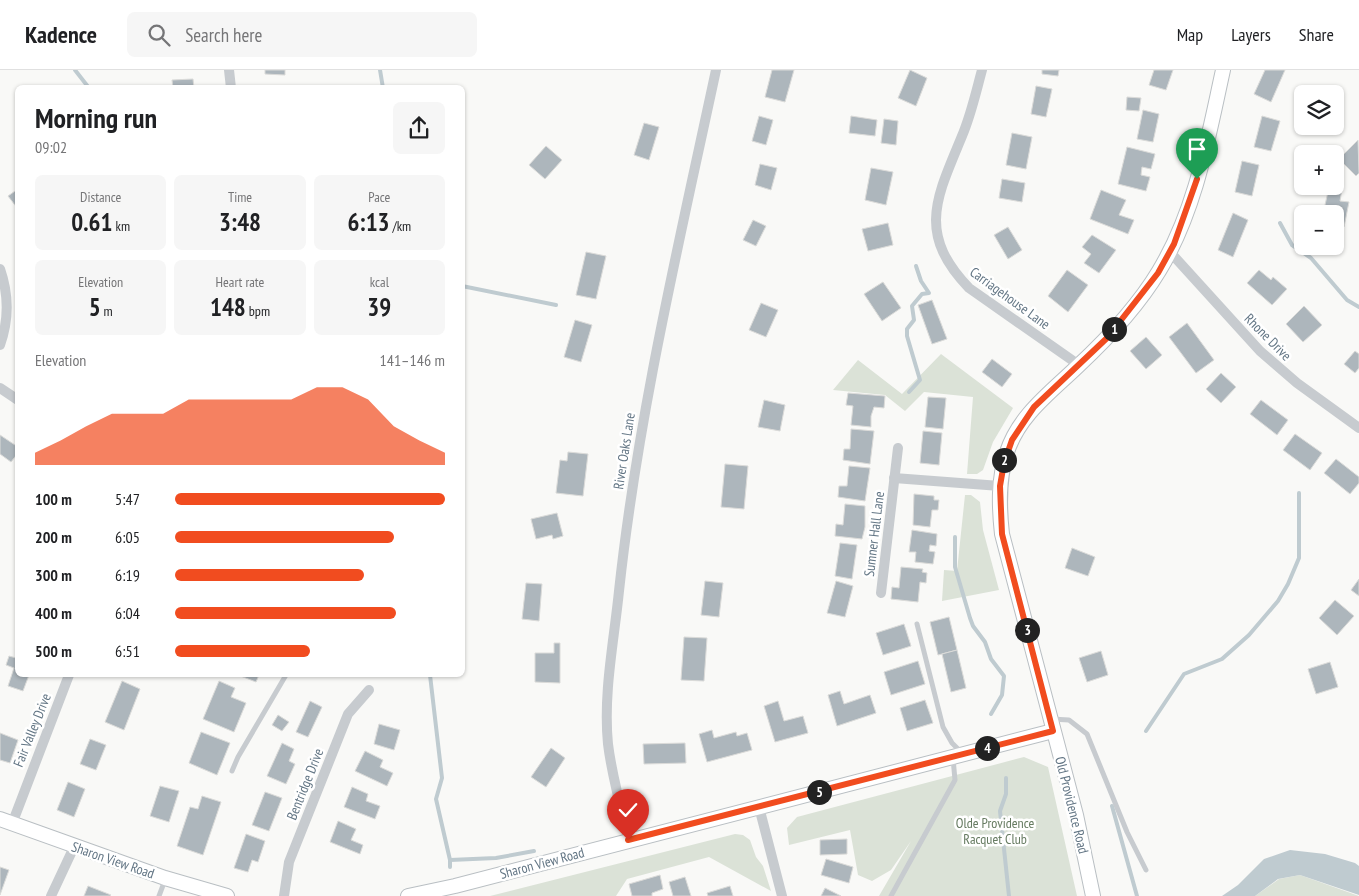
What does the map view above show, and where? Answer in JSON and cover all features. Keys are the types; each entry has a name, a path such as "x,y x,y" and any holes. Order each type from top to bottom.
{"street":[{"path":"229,70 231,85"},
{"name":"River Oaks Lane","path":"628,840 613,776 608,728 608,698 624,540 638,444 716,70"},
{"name":"Carriagehouse Lane","path":"982,70 963,134 939,190 936,224 942,250 956,275 969,288 1079,365"},
{"name":"Old Providence Road","path":"1093,896 1076,815 1002,534 1000,486 1007,451 1023,420 1034,407 1107,338 1140,299 1170,252 1186,214 1197,179 1222,70"},
{"name":"Rhone Drive","path":"1170,252 1260,351 1297,384 1359,428"},
{"path":"0,270 6,290 7,308 0,345"},
{"path":"0,388 15,398"},
{"name":"Sumner Hall Lane","path":"881,592 898,448"},
{"name":"Sumner Hall Lane","path":"894,478 1000,486"},
{"name":"Fair Valley Drive","path":"6,822 21,796 68,677"},
{"name":"Bentridge Drive","path":"284,896 289,862 348,714 368,690"},
{"name":"Sharon View Road","path":"408,896 759,808 958,755 1052,725"},
{"path":"759,808 782,896"},
{"name":"Sharon View Road","path":"6,822 165,878 227,896"},
{"path":"51,896 74,847"}],"lane":[{"path":"891,896 955,780 958,755 944,727 918,624"},
{"path":"232,771 238,757 285,677"},
{"path":"1052,725 1069,720 1088,734 1127,832 1146,870"},
{"path":"159,896 165,878"}],"green space":[{"path":"941,354 1013,408 993,442 983,470 977,474 967,474 973,397 924,392 905,411 885,395 833,390 858,360 902,394"},
{"path":"965,495 971,495 980,502 983,530 999,590 942,601 944,570 957,571"},
{"name":"Olde Providence Racquet Club","path":"1024,757 1048,767 1077,896 879,896 911,841 891,870 872,881 858,875 850,830 789,845 787,828 797,817"},
{"path":"735,834 743,835 750,840 756,857 763,866 771,891 709,857 627,879 616,896 490,896"},
{"path":"1300,875 1359,896 1255,896 1279,879"}],"shaded area":[{"path":"1290,850 1325,854 1355,863 1359,866 1359,895 1300,875 1278,879 1255,896 1222,896 1238,885 1264,859"}],"building":[{"path":"265,70 285,70 285,75 265,74"},
{"path":"772,70 794,70 785,102 765,97"},
{"path":"910,70 927,78 916,106 898,98"},
{"path":"1042,70 1059,70 1058,76 1042,74"},
{"path":"1154,70 1173,70 1166,90 1149,85"},
{"path":"1265,70 1285,70 1271,102 1254,94"},
{"path":"193,79 194,85 173,85 172,80"},
{"path":"1036,86 1052,89 1046,117 1031,114"},
{"path":"1127,97 1141,98 1139,111 1126,110"},
{"path":"1143,110 1159,114 1153,142 1137,139"},
{"path":"759,116 773,120 766,145 752,141"},
{"path":"851,116 877,120 875,136 849,133"},
{"path":"1262,116 1280,121 1271,151 1254,147"},
{"path":"884,119 898,121 896,145 881,143"},
{"path":"644,123 659,127 649,160 634,155"},
{"path":"1012,133 1032,137 1026,169 1006,165"},
{"path":"1358,140 1359,173 1356,176 1344,164 1344,154"},
{"path":"546,146 562,160 545,179 529,165"},
{"path":"1127,147 1155,154 1151,169 1142,167 1141,175 1150,177 1146,191 1118,184"},
{"path":"1242,161 1259,165 1252,196 1235,192"},
{"path":"760,164 777,168 771,190 755,185"},
{"path":"871,168 893,172 886,205 865,200"},
{"path":"1002,179 1025,183 1022,202 999,198"},
{"path":"1101,190 1126,200 1119,215 1134,220 1128,234 1090,219"},
{"path":"15,191 15,205 8,196"},
{"path":"1327,195 1341,195 1340,201 1349,202 1344,227 1344,205 1325,205"},
{"path":"1233,213 1248,220 1233,257 1218,250"},
{"path":"753,220 766,226 756,246 743,240"},
{"path":"888,223 893,245 868,251 862,229"},
{"path":"1008,227 1022,250 1008,259 994,235"},
{"path":"1092,235 1116,250 1099,273 1084,263 1091,254 1082,247"},
{"path":"586,252 606,256 596,299 576,295"},
{"path":"1067,270 1088,285 1068,312 1048,296"},
{"path":"1259,270 1271,280 1273,277 1287,289 1272,305 1247,283"},
{"path":"883,282 901,308 882,321 864,294"},
{"path":"932,300 947,339 932,344 918,305"},
{"path":"761,303 778,310 766,337 749,330"},
{"path":"1304,306 1322,325 1303,342 1286,324"},
{"path":"575,320 592,325 581,362 564,357"},
{"path":"1187,323 1214,360 1196,373 1169,337"},
{"path":"1146,337 1162,355 1146,369 1130,351"},
{"path":"1355,351 1359,354 1359,368 1355,373 1344,364"},
{"path":"992,359 1012,374 1002,387 982,372"},
{"path":"1221,373 1236,387 1221,403 1206,389"},
{"path":"848,393 885,396 884,408 874,407 871,416 871,427 851,425 853,406 846,405"},
{"path":"928,397 946,398 943,429 925,427"},
{"path":"764,400 785,405 780,431 758,427"},
{"path":"1261,400 1288,420 1277,435 1250,414"},
{"path":"851,429 874,431 870,464 843,460 844,449 850,449"},
{"path":"923,431 942,433 939,465 920,463"},
{"path":"1295,434 1322,453 1310,470 1283,450"},
{"path":"0,435 15,445 15,457 11,462 0,454"},
{"path":"568,452 588,454 583,496 556,493 560,460 567,461"},
{"path":"1336,459 1359,477 1359,483 1350,494 1324,473"},
{"path":"725,464 748,466 744,509 721,507"},
{"path":"849,466 870,468 865,501 838,497 839,486 847,486"},
{"path":"914,494 934,496 934,500 939,500 938,510 932,510 930,527 913,525"},
{"path":"845,504 865,506 865,527 862,539 835,536 836,524 843,525"},
{"path":"557,513 563,536 553,539 552,535 536,539 531,519"},
{"path":"912,530 937,534 936,546 930,545 929,551 935,552 933,564 915,562 916,552 909,552"},
{"path":"840,543 857,545 852,579 835,576"},
{"path":"1072,548 1095,557 1088,576 1065,568"},
{"path":"901,567 923,569 922,572 927,573 926,583 920,582 918,602 891,599 892,587 899,588"},
{"path":"1359,579 1359,596 1351,590"},
{"path":"705,581 723,583 719,617 701,615"},
{"path":"836,581 853,586 845,617 827,613"},
{"path":"526,583 542,584 539,621 522,619"},
{"path":"1335,600 1354,616 1337,635 1319,618"},
{"path":"949,617 957,650 938,655 930,622"},
{"path":"904,624 911,646 883,655 876,633"},
{"path":"684,637 707,638 704,681 681,680"},
{"path":"554,643 560,643 560,683 535,682 535,653 554,653"},
{"path":"957,650 966,688 951,692 942,654"},
{"path":"1101,651 1108,675 1087,682 1079,658"},
{"path":"9,656 15,658 15,677 28,677 23,691 8,686 14,668 6,665"},
{"path":"918,661 925,684 891,695 884,672"},
{"path":"1330,662 1338,687 1316,694 1308,669"},
{"path":"243,677 258,677 256,682"},
{"path":"122,681 140,689 124,730 105,722"},
{"path":"219,681 235,688 231,697 246,703 234,732 203,719"},
{"path":"840,691 844,704 870,695 876,713 837,726 828,695"},
{"path":"925,700 933,723 907,731 900,708"},
{"path":"310,701 322,707 308,737 296,732"},
{"path":"778,701 784,721 803,716 808,733 775,742 764,706"},
{"path":"278,715 289,722 282,731 272,725"},
{"path":"379,724 400,730 394,750 374,744"},
{"path":"712,730 714,738 736,732 737,736 747,733 752,750 707,762 699,734"},
{"path":"201,732 230,743 217,775 189,763"},
{"path":"0,733 18,740 10,763 0,760"},
{"path":"90,739 106,745 96,770 80,764"},
{"path":"282,743 294,749 289,761 295,764 286,784 267,776"},
{"path":"685,743 686,763 644,764 643,744"},
{"path":"551,748 565,758 546,787 531,777"},
{"path":"365,751 383,760 380,767 393,773 387,786 355,771"},
{"path":"68,782 85,789 74,817 57,810"},
{"path":"160,786 179,791 169,822 150,816"},
{"path":"352,787 368,794 366,801 380,806 375,819 344,807"},
{"path":"265,792 282,798 269,831 252,825"},
{"path":"202,796 221,802 203,855 177,846 190,807 198,809"},
{"path":"338,821 356,829 351,840 363,845 360,854 330,842"},
{"path":"246,834 265,841 258,862 252,860 248,872 234,868"},
{"path":"847,839 847,854 820,855 820,840"},
{"path":"826,859 853,867 849,883 821,875"},
{"path":"0,867 9,870 0,895"},
{"path":"660,875 663,889 652,893 652,896 632,896 629,884"},
{"path":"685,877 691,896 673,896 669,882"},
{"path":"88,886 111,895 84,896"},
{"path":"730,886 733,896 708,896 707,893"},
{"path":"825,888 841,896 821,896"}],"waterway":[{"path":"75,70 87,85"},
{"path":"380,70 382,85"},
{"path":"1280,223 1292,245 1311,258 1347,300 1359,307"},
{"path":"909,392 920,380 907,336 907,329 914,320 912,306 922,294 929,293 921,281 916,266"},
{"path":"465,287 556,305"},
{"path":"1146,731 1184,674 1222,659 1249,635 1278,601 1288,584 1299,558 1299,493"},
{"path":"955,537 955,567 970,618 973,626 985,642 991,659 1004,676 1002,695 991,714"},
{"path":"430,677 442,778 436,799 450,867"},
{"path":"1006,778 1006,794 1000,811 1009,896"},
{"path":"1112,806 1137,896"},
{"path":"450,860 496,858 534,851"}],"route":[{"path":"628,840 689,826 1053,731 1002,534 999,510 1000,486 1007,451 1023,420 1034,407 1107,338 1140,299 1158,273 1174,244 1197,179"}]}
